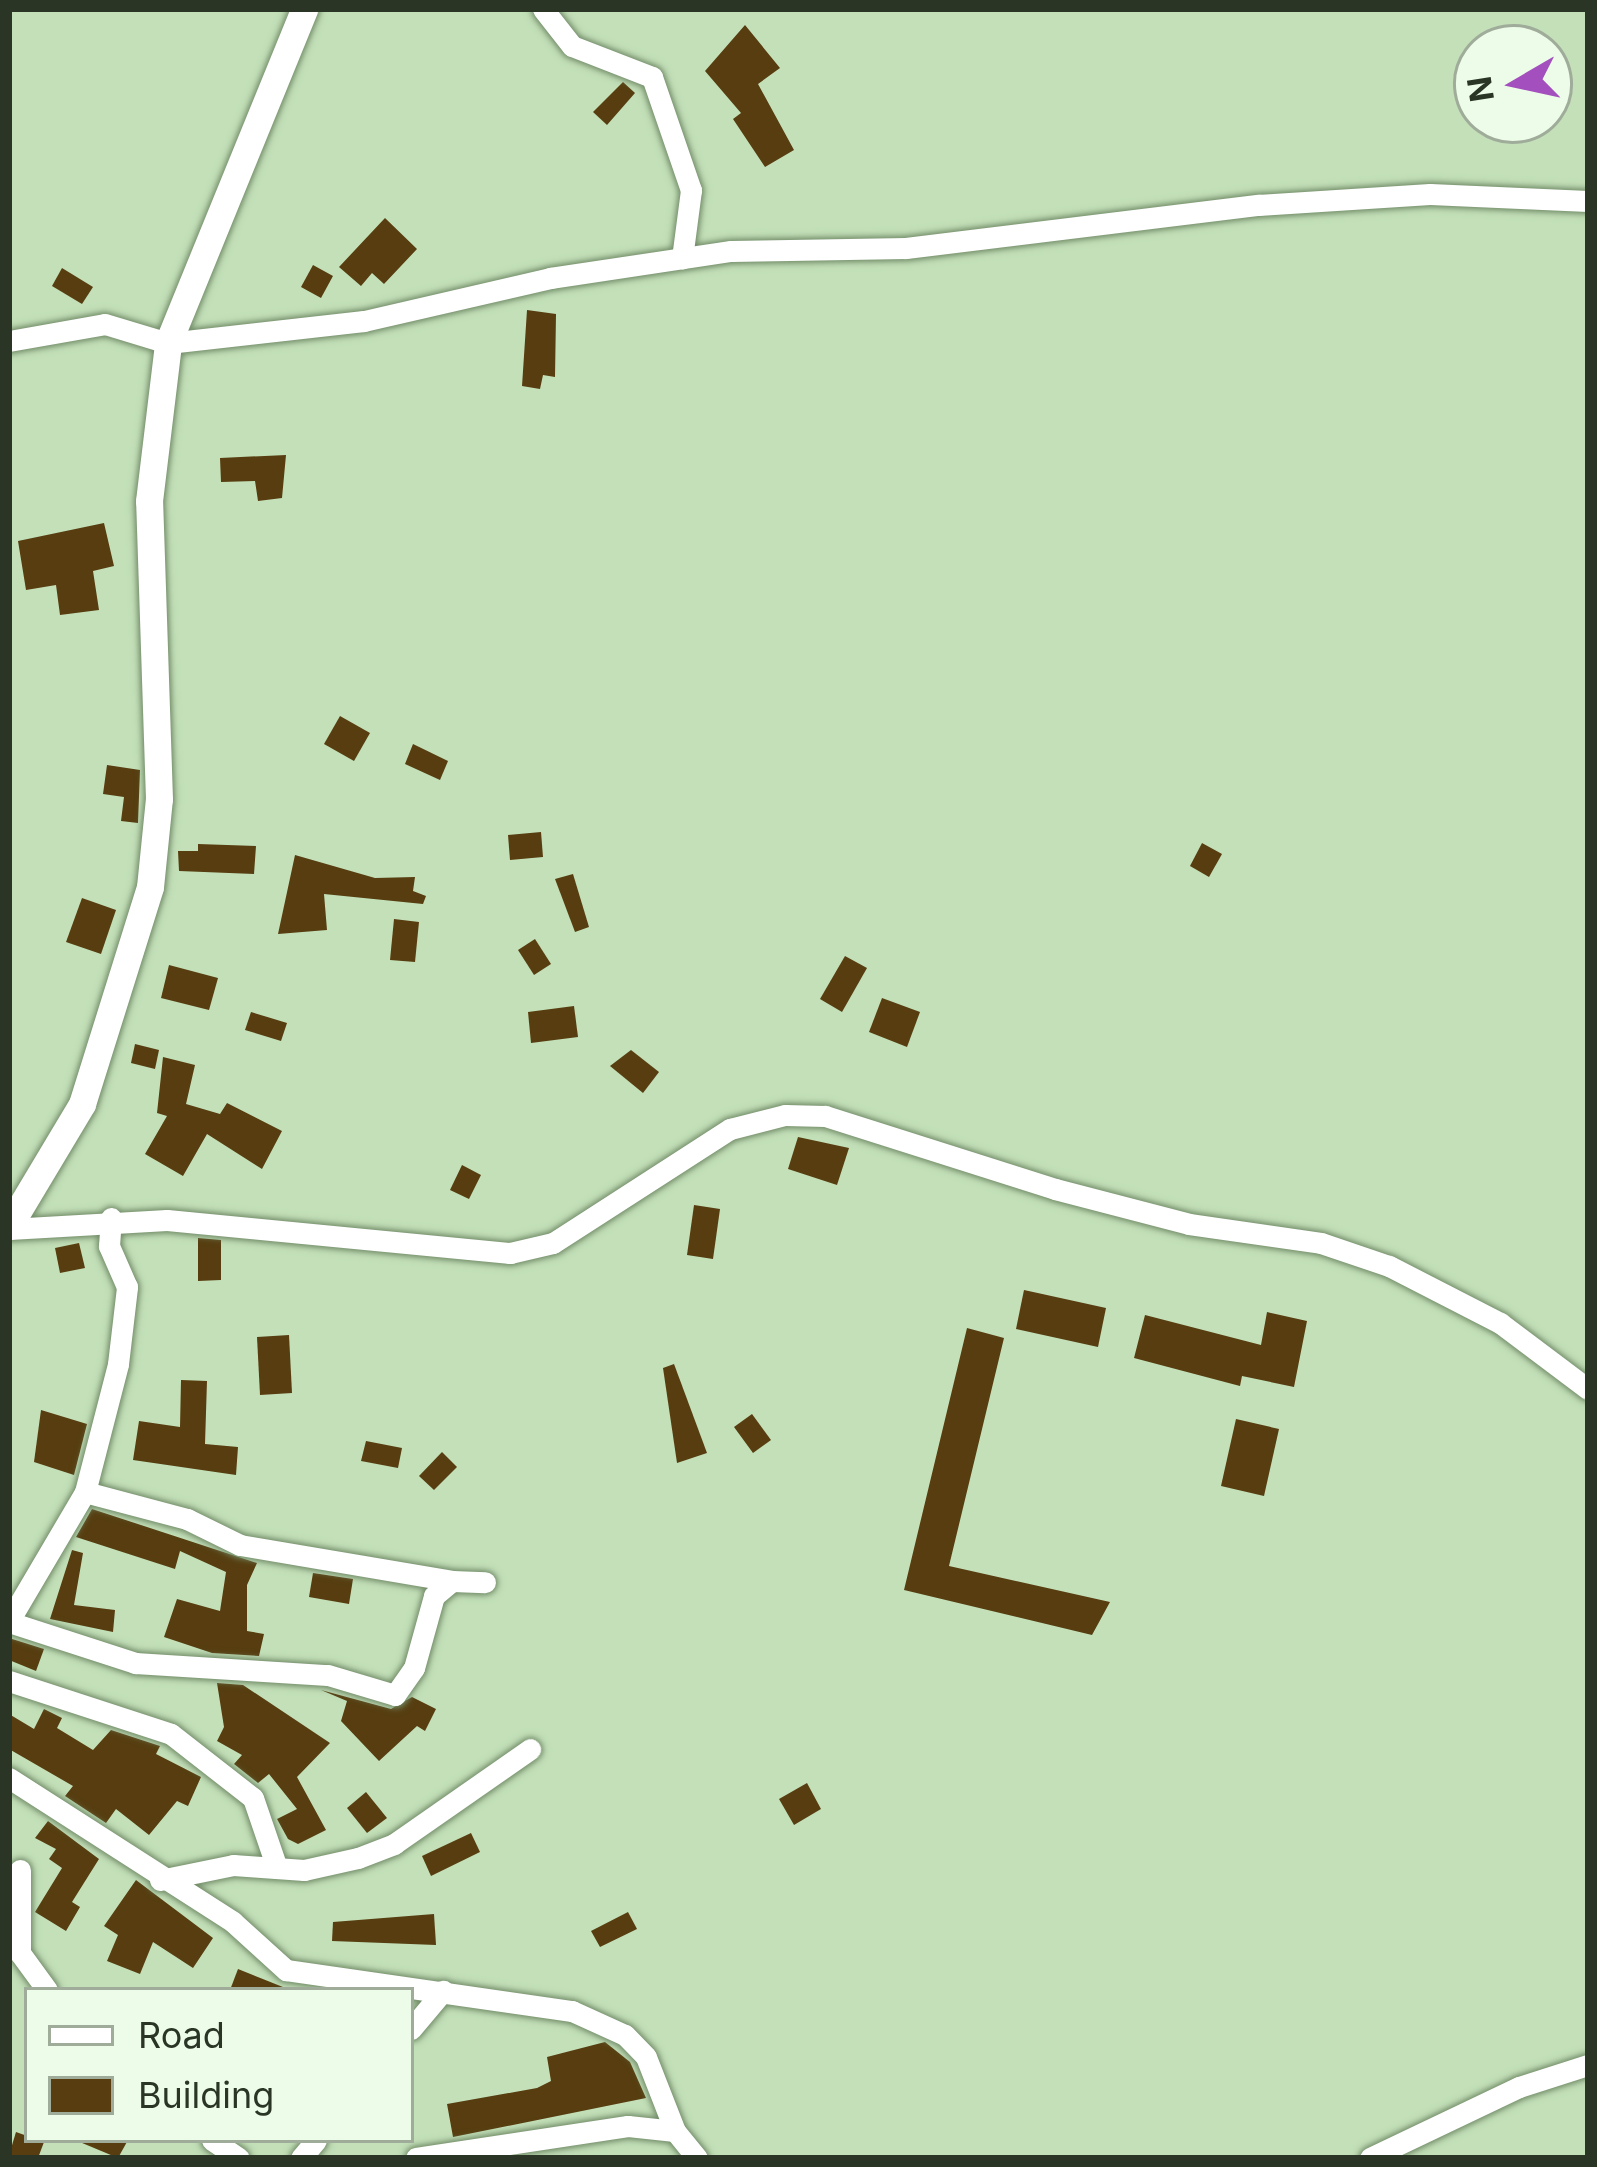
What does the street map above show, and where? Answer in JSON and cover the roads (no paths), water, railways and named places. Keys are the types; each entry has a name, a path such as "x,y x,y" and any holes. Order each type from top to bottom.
{"street":[{"path":"9,1228 82,1104 150,887 159,799 149,501 168,343 304,9"},
{"path":"543,9 572,46 652,77 692,190 682,258"},
{"path":"9,341 105,324 168,343 364,321 682,258 906,248 1396,196 1588,202"},
{"path":"9,1228 111,1218 510,1252 553,1243 730,1129 785,1115 825,1116 1077,1195 1189,1224 1321,1243 1389,1266 1500,1323 1588,1389"},
{"path":"111,1218 109,1246 127,1287 118,1364 85,1492 9,1621 135,1663 328,1675 395,1695 414,1668 430,1601 452,1581"},
{"path":"85,1492 187,1520 240,1545 452,1581 485,1582"},
{"path":"9,1681 171,1734 254,1798 277,1868"},
{"path":"160,1880 233,1865 314,1869 394,1844 530,1750"},
{"path":"9,1778 160,1880 232,1922 288,1980 387,1987"},
{"path":"20,1870 20,1953 44,1987"},
{"path":"414,1989 572,2011 625,2035 646,2056 675,2131 697,2158"},
{"path":"414,2025 443,1991"},
{"path":"1370,2158 1519,2086 1588,2065"},
{"path":"416,2158 628,2126 675,2131"}]}
